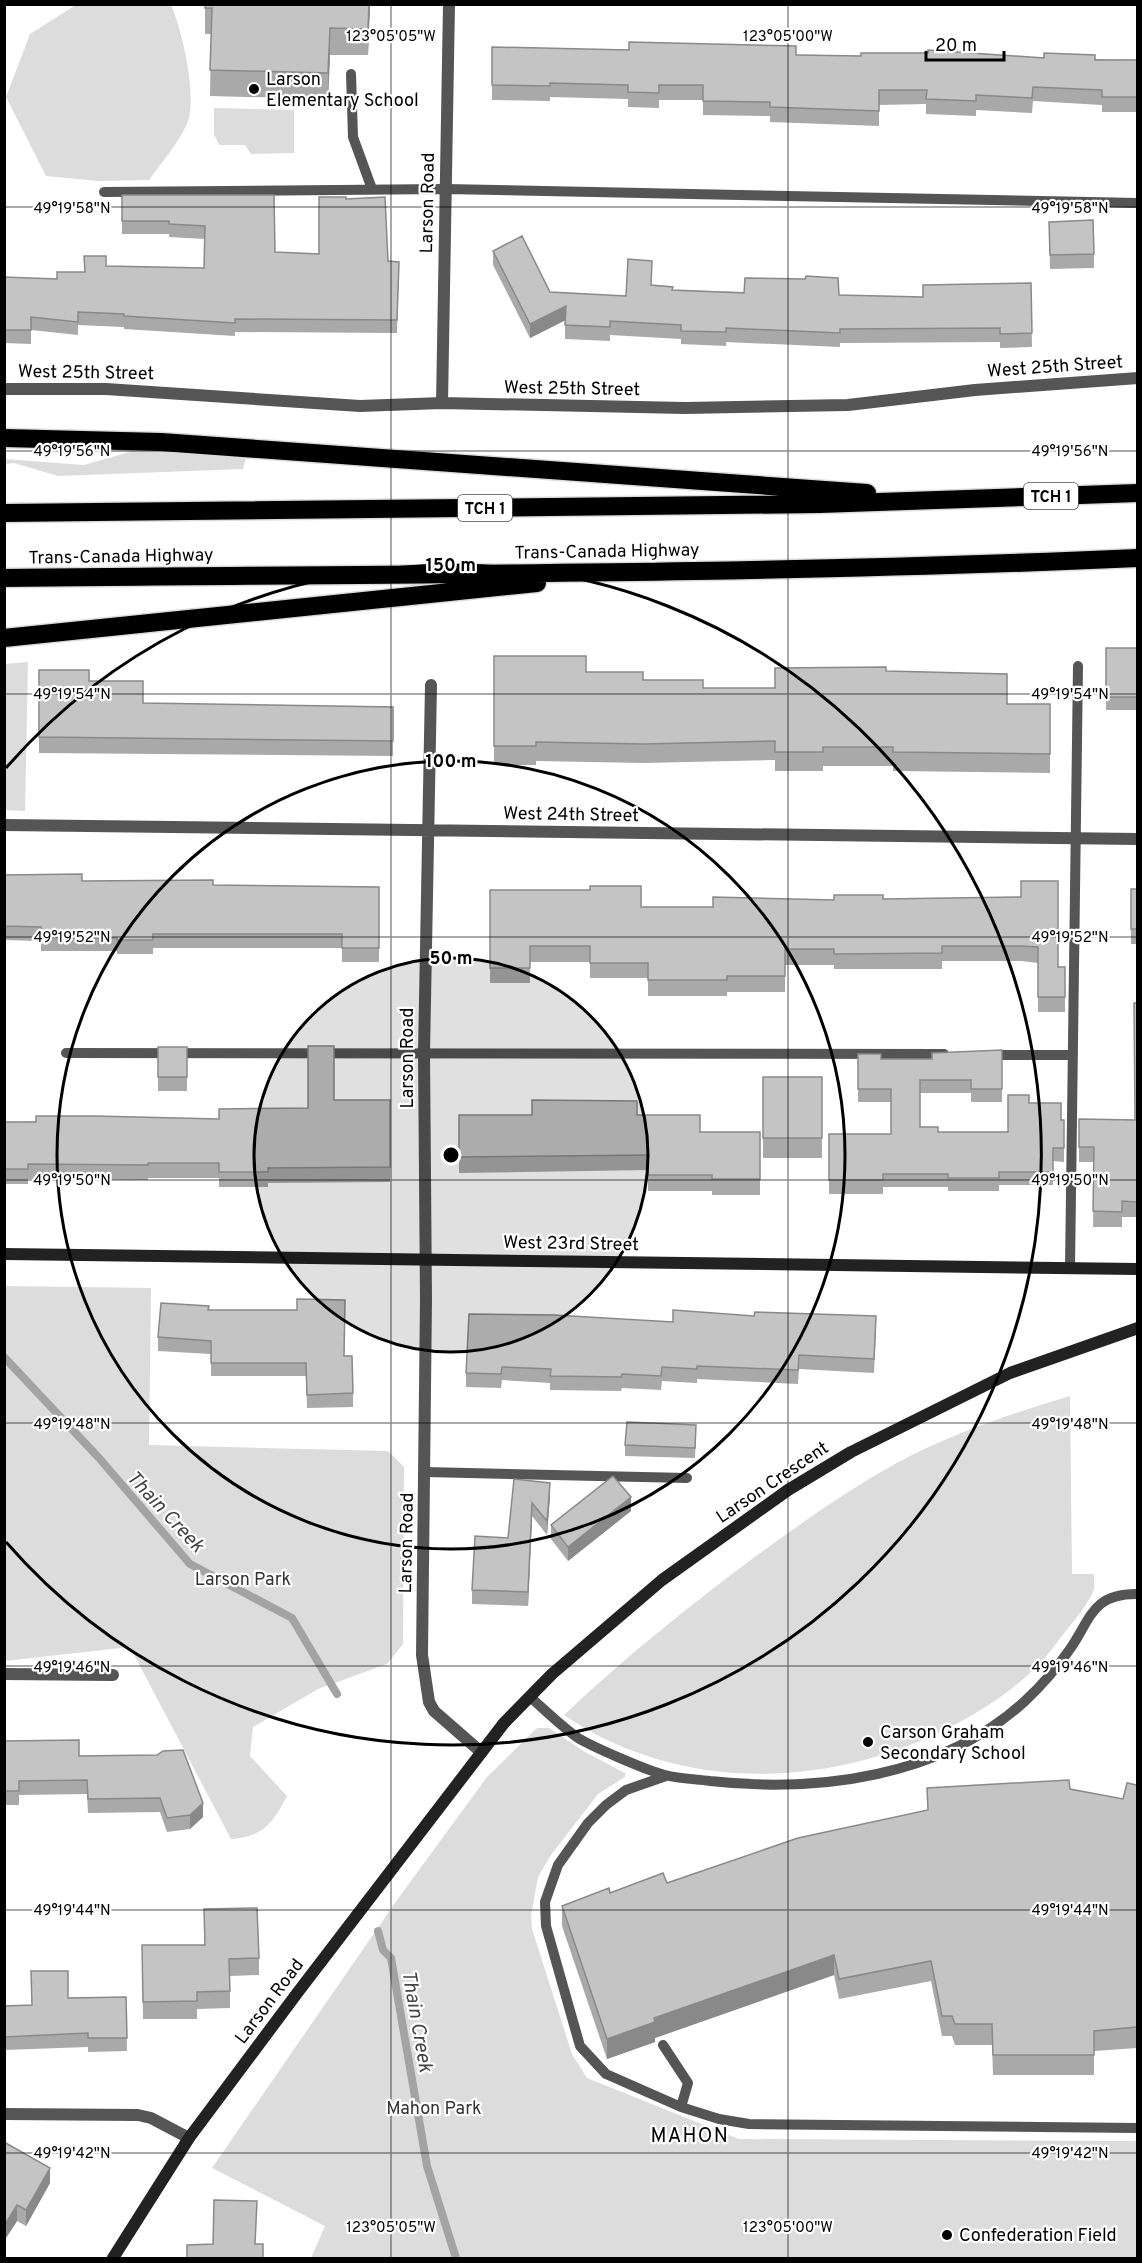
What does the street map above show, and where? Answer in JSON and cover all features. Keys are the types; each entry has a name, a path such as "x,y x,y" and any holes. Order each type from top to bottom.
{"highway":[{"path":"4,438 193,444 965,500"},
{"name":"TCH 1","path":"4,513 820,504 1137,493"},
{"name":"Trans-Canada Highway","path":"4,578 657,572 965,566 1137,558"},
{"path":"4,638 657,572"}],"street":[{"name":"Larson Road","path":"442,403 449,4"},
{"name":"West 25th Street","path":"4,389 106,389 360,406 442,403 685,408 848,405 975,390 1137,378"},
{"name":"Larson Road","path":"113,2259 189,2139 481,1752 434,1711 429,1702 422,1655 426,1258 424,1053 430,685"},
{"name":"West 24th Street","path":"4,825 1137,839"},
{"name":"West 23rd Street","path":"4,1254 426,1258 913,1268 1137,1269"},
{"name":"Larson Crescent","path":"481,1752 530,1697 662,1580 788,1490 880,1437 1010,1372 1137,1328"},
{"path":"4,1674 113,1675"},
{"path":"4,2114 138,2115 150,2118 189,2139"}],"lane":[{"path":"351,74 353,137 372,189"},
{"path":"104,192 446,189 1137,203"},
{"path":"1070,1268 1078,666"},
{"path":"66,1053 955,1054"},
{"path":"979,1054 1073,1055"},
{"path":"425,1472 687,1478"},
{"path":"530,1697 579,1738 666,1776 752,1786 816,1783 909,1767 935,1758 993,1728 1026,1700 1071,1648 1088,1616 1099,1603 1116,1596 1137,1594"},
{"path":"666,1776 626,1790 606,1804 588,1823 558,1865 545,1902 544,1914 580,2046 606,2074 681,2107 719,2119 749,2124 1137,2128"},
{"path":"663,2045 688,2083 681,2107"}],"green space":[{"path":"76,5 171,5 188,66 190,115 178,140 149,180 98,181 46,176 6,97 30,34"},
{"path":"214,108 294,110 294,153 251,154 245,145 219,145 214,134"},
{"path":"140,449 246,457 243,469 58,476 14,463 5,464 4,459 84,465"},
{"path":"28,662 25,811 5,810 5,664"},
{"name":"Larson Park","path":"5,1286 151,1288 149,1445 388,1451 404,1467 403,1644 387,1664 318,1689 253,1727 250,1756 287,1796 277,1814 266,1827 252,1835 231,1839 130,1647 5,1661"},
{"path":"1070,1396 1072,1574 1094,1574 1094,1590 1081,1612 1035,1668 1012,1689 985,1707 958,1723 911,1745 861,1761 810,1771 759,1774 708,1770 658,1759 609,1741 564,1715 633,1653 706,1594 775,1542 852,1490 912,1455 951,1437"},
{"name":"Mahon Park","path":"537,1728 549,1728 585,1752 625,1773 625,1777 598,1794 551,1855 538,1877 531,1916 532,1929 572,2054 587,2078 739,2139 1137,2141 1137,2258 311,2258 325,2226 212,2168 397,1900 487,1777"}],"building":[{"path":"205,4 369,4 368,29 330,28 328,73 210,70 212,8 205,8"},
{"path":"629,42 796,46 796,55 861,56 861,53 928,53 928,50 1044,58 1044,53 1095,55 1095,60 1137,60 1137,97 1102,97 1102,90 1033,87 1032,98 976,95 976,101 926,99 927,90 879,90 879,111 770,107 770,102 703,101 703,85 659,85 659,93 628,92 628,85 550,83 550,86 492,85 492,47 629,50"},
{"path":"122,195 274,195 275,252 319,254 319,197 346,197 346,199 385,197 388,261 399,262 397,320 235,319 235,323 78,312 78,322 31,317 31,330 4,330 4,277 57,279 57,272 85,272 84,256 106,256 106,266 204,268 205,226 169,224 169,221 122,221"},
{"path":"1093,220 1094,254 1050,255 1049,222"},
{"path":"522,236 550,292 626,296 628,259 652,261 651,285 673,287 672,290 744,293 745,278 805,279 806,276 838,278 839,295 923,297 923,285 1031,283 1032,333 1000,334 1000,328 840,329 840,333 726,328 726,332 681,331 681,325 610,321 610,327 565,325 566,306 530,324 493,251"},
{"path":"1106,648 1137,648 1137,697 1106,697"},
{"path":"494,656 586,656 586,672 643,672 643,680 703,680 703,688 775,688 775,668 886,667 886,671 1007,674 1007,704 1050,704 1050,754 893,752 893,747 823,747 823,752 775,752 775,741 643,744 536,742 536,746 494,746"},
{"path":"39,670 89,670 89,681 143,681 143,703 393,707 393,741 39,737"},
{"path":"82,874 82,881 213,880 213,885 379,887 379,948 342,948 342,934 153,934 153,940 117,940 117,938 41,938 41,927 4,926 4,875"},
{"path":"1021,881 1058,881 1058,967 1065,967 1065,997 1038,997 1038,947 1021,946 942,946 942,953 834,954 834,949 785,949 785,976 727,976 727,980 648,980 648,963 590,963 590,946 530,946 530,968 490,968 490,890 590,890 590,886 641,886 641,907 713,907 713,897 834,900 834,895 883,895 883,899 1021,897"},
{"path":"1131,889 1137,889 1137,929 1131,929"},
{"path":"1134,1003 1137,1003 1137,1202 1122,1201 1122,1212 1093,1211 1094,1147 1079,1147 1079,1119 1135,1120"},
{"path":"308,1046 334,1046 334,1100 390,1100 390,1167 268,1168 268,1172 219,1172 219,1163 148,1163 148,1165 28,1164 28,1169 4,1169 4,1122 36,1122 36,1116 219,1119 219,1109 308,1108"},
{"path":"158,1047 187,1047 187,1077 158,1077"},
{"path":"1002,1050 1002,1089 971,1089 971,1080 920,1080 920,1127 938,1127 938,1132 1008,1132 1008,1095 1029,1095 1029,1103 1061,1103 1061,1120 1064,1120 1064,1148 1053,1148 1053,1172 999,1172 999,1178 948,1178 948,1174 883,1174 883,1180 829,1180 829,1134 891,1134 891,1089 858,1089 858,1054 881,1054 881,1059 932,1059 932,1053"},
{"path":"763,1077 822,1077 822,1138 763,1138"},
{"path":"532,1100 637,1101 637,1115 700,1115 700,1132 760,1132 760,1179 712,1179 712,1175 648,1175 648,1155 459,1157 459,1115 532,1115"},
{"path":"297,1299 345,1300 344,1356 352,1356 353,1393 307,1395 306,1363 211,1363 211,1341 158,1337 161,1303 209,1306 208,1310 297,1310"},
{"path":"673,1310 754,1316 755,1312 876,1316 874,1359 799,1355 798,1370 662,1367 661,1376 622,1374 621,1377 550,1376 551,1369 502,1367 501,1374 466,1373 469,1314 554,1315 673,1322"},
{"path":"627,1422 696,1425 695,1448 625,1445"},
{"path":"613,1476 631,1497 568,1547 551,1525"},
{"path":"514,1479 550,1483 547,1521 532,1503 528,1592 472,1590 475,1536 508,1538"},
{"path":"79,1740 79,1756 157,1755 163,1751 183,1750 203,1803 190,1815 167,1818 160,1798 88,1799 87,1780 19,1781 19,1791 4,1791 4,1741"},
{"path":"1069,1780 1070,1789 1123,1799 1127,1783 1137,1785 1137,2027 1094,2031 1094,2055 993,2055 992,2024 955,2024 952,2016 942,2016 931,1961 839,1979 834,1955 654,2018 655,2022 607,2039 562,1906 609,1888 610,1893 663,1873 667,1883 798,1838 928,1810 927,1788"},
{"path":"257,1908 259,1958 229,1959 230,1991 197,1992 197,2001 143,2002 142,1945 205,1945 204,1909"},
{"path":"31,1971 68,1971 68,1998 126,1997 127,2038 88,2038 88,2033 4,2037 4,2006 32,2005"},
{"path":"4,2142 50,2168 26,2210 17,2205 4,2226"},
{"path":"214,2200 257,2201 255,2244 263,2244 263,2259 187,2259 187,2245 213,2244"}],"waterway":[{"name":"Thain Creek","path":"4,1357 99,1458 190,1564 292,1618 337,1694"},
{"name":"Thain Creek","path":"378,1931 383,1950 391,1958 427,2166 456,2258"}],"place":[{"name":"Larson Elementary School","path":"254,89"},
{"name":"Carson Graham Secondary School","path":"868,1742"},
{"name":"Confederation Field","path":"947,2235"}],"district":[{"name":"MAHON","path":"690,2135"}]}
